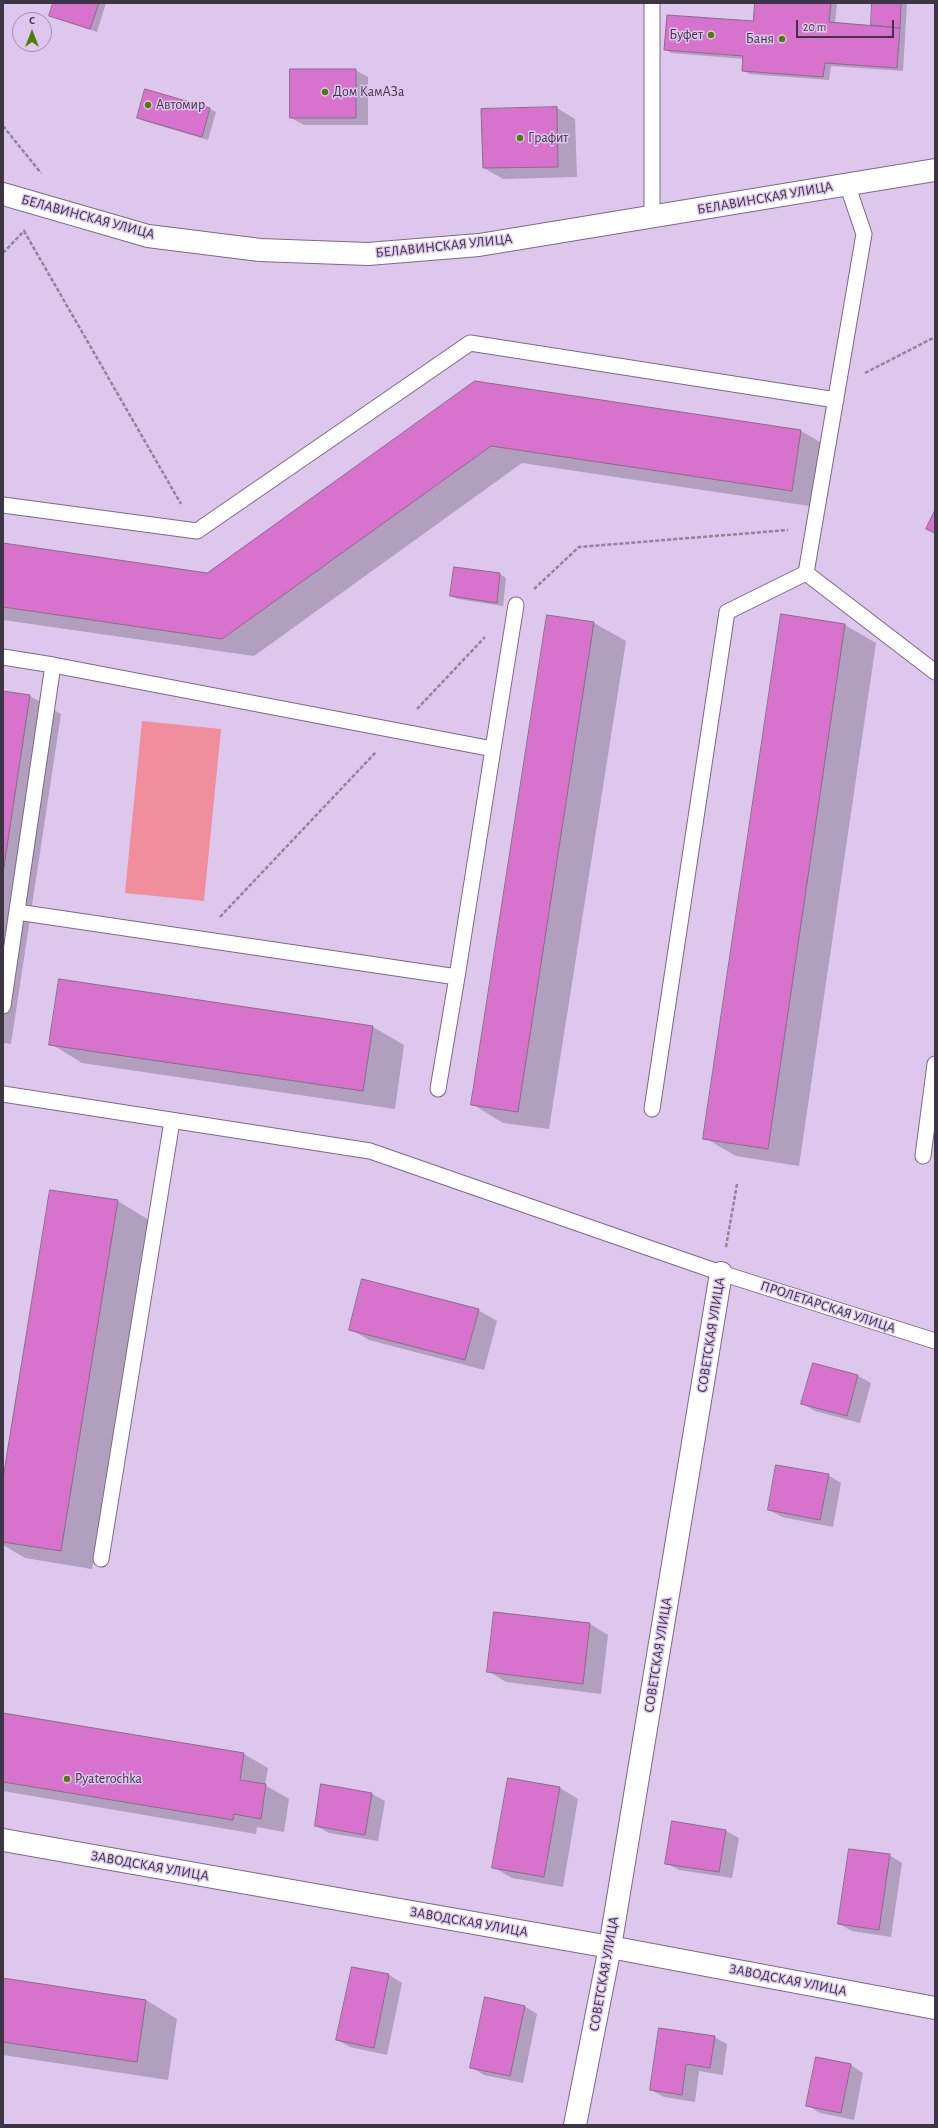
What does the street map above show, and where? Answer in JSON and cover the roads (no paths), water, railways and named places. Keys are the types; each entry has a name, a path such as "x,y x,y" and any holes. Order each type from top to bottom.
{"street":[{"name":"БЕЛАВИНСКАЯ УЛИЦА","path":"3,194 148,236 260,250 368,254 479,245 935,170"},
{"name":"СОВЕТСКАЯ УЛИЦА","path":"575,2125 610,1947 721,1273"},
{"name":"ЗАВОДСКАЯ УЛИЦА","path":"3,1840 610,1947 935,2008"}],"lane":[{"path":"652,3 652,216"},
{"path":"806,573 864,234 847,184"},
{"path":"3,505 197,531 470,342 837,393"},
{"path":"806,573 935,672"},
{"path":"652,1109 727,612 806,573"},
{"path":"438,1089 516,605"},
{"path":"3,657 53,665 493,749"},
{"path":"3,1006 53,665"},
{"path":"17,912 457,977"},
{"path":"923,1156 935,1064"},
{"name":"ПРОЛЕТАРСКАЯ УЛИЦА","path":"3,1094 370,1151 721,1273 935,1342"},
{"path":"101,1558 172,1121"}],"place":[{"name":"Буфет","path":"711,35"},
{"name":"Баня","path":"782,39"},
{"name":"Дом КамАЗа","path":"325,92"},
{"name":"Автомир","path":"148,105"},
{"name":"Графит","path":"520,138"},
{"name":"Pyaterochka","path":"67,1779"}]}
